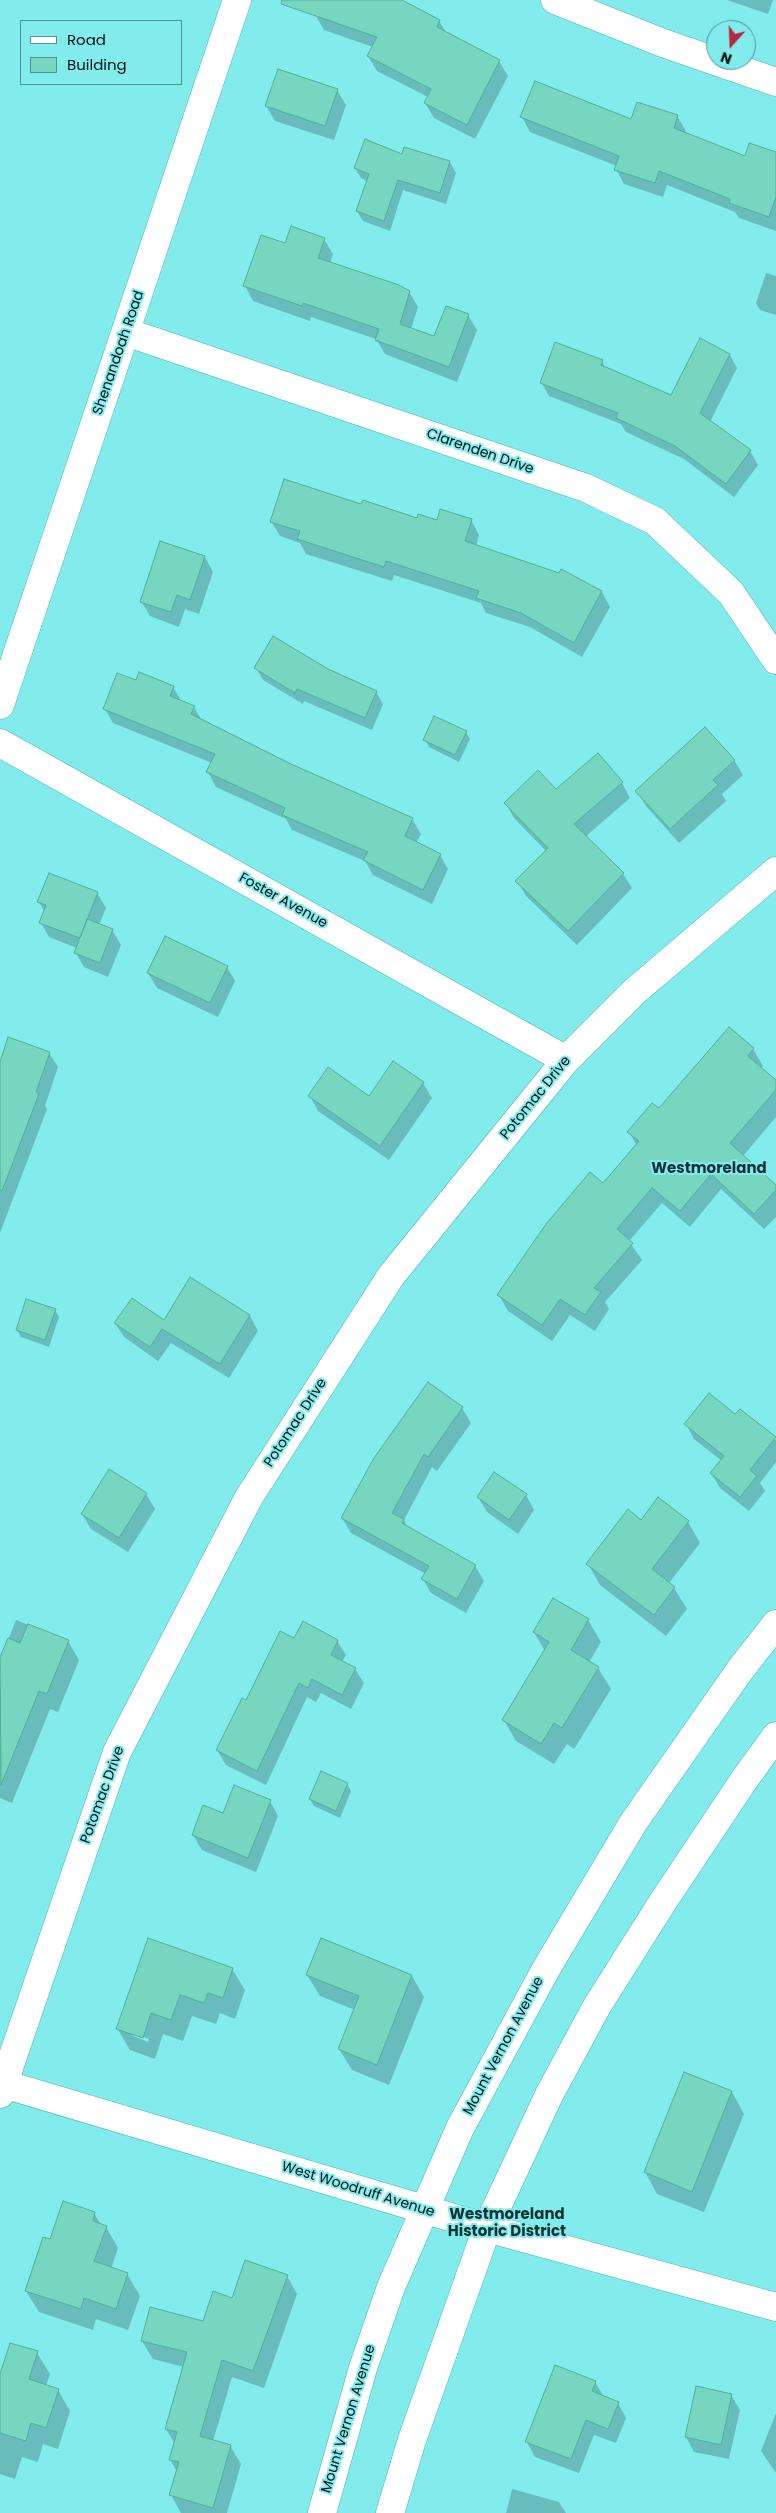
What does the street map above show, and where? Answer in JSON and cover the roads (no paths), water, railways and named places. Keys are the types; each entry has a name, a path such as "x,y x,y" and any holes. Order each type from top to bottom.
{"street":[{"name":"Shenandoah Road","path":"0,705 237,0"},
{"path":"555,0 663,43 776,82"},
{"name":"Clarenden Drive","path":"126,332 586,488 656,521 731,593 776,660"},
{"name":"Foster Avenue","path":"0,743 566,1060"},
{"name":"Potomac Drive","path":"1,2087 117,1752 249,1496 391,1276 566,1060 635,991 776,871"},
{"name":"Mount Vernon Avenue","path":"322,2513 363,2368 391,2287 460,2128 546,1969 639,1815 740,1670 776,1624"},
{"path":"390,2513 412,2440 487,2228 549,2096 597,2006 669,1892 744,1780 776,1736"},
{"name":"West Woodruff Avenue","path":"1,2087 487,2228 776,2307"}],"district":[{"name":"Westmoreland","path":"709,1169"},
{"name":"Westmoreland Historic District","path":"507,2224"}]}
